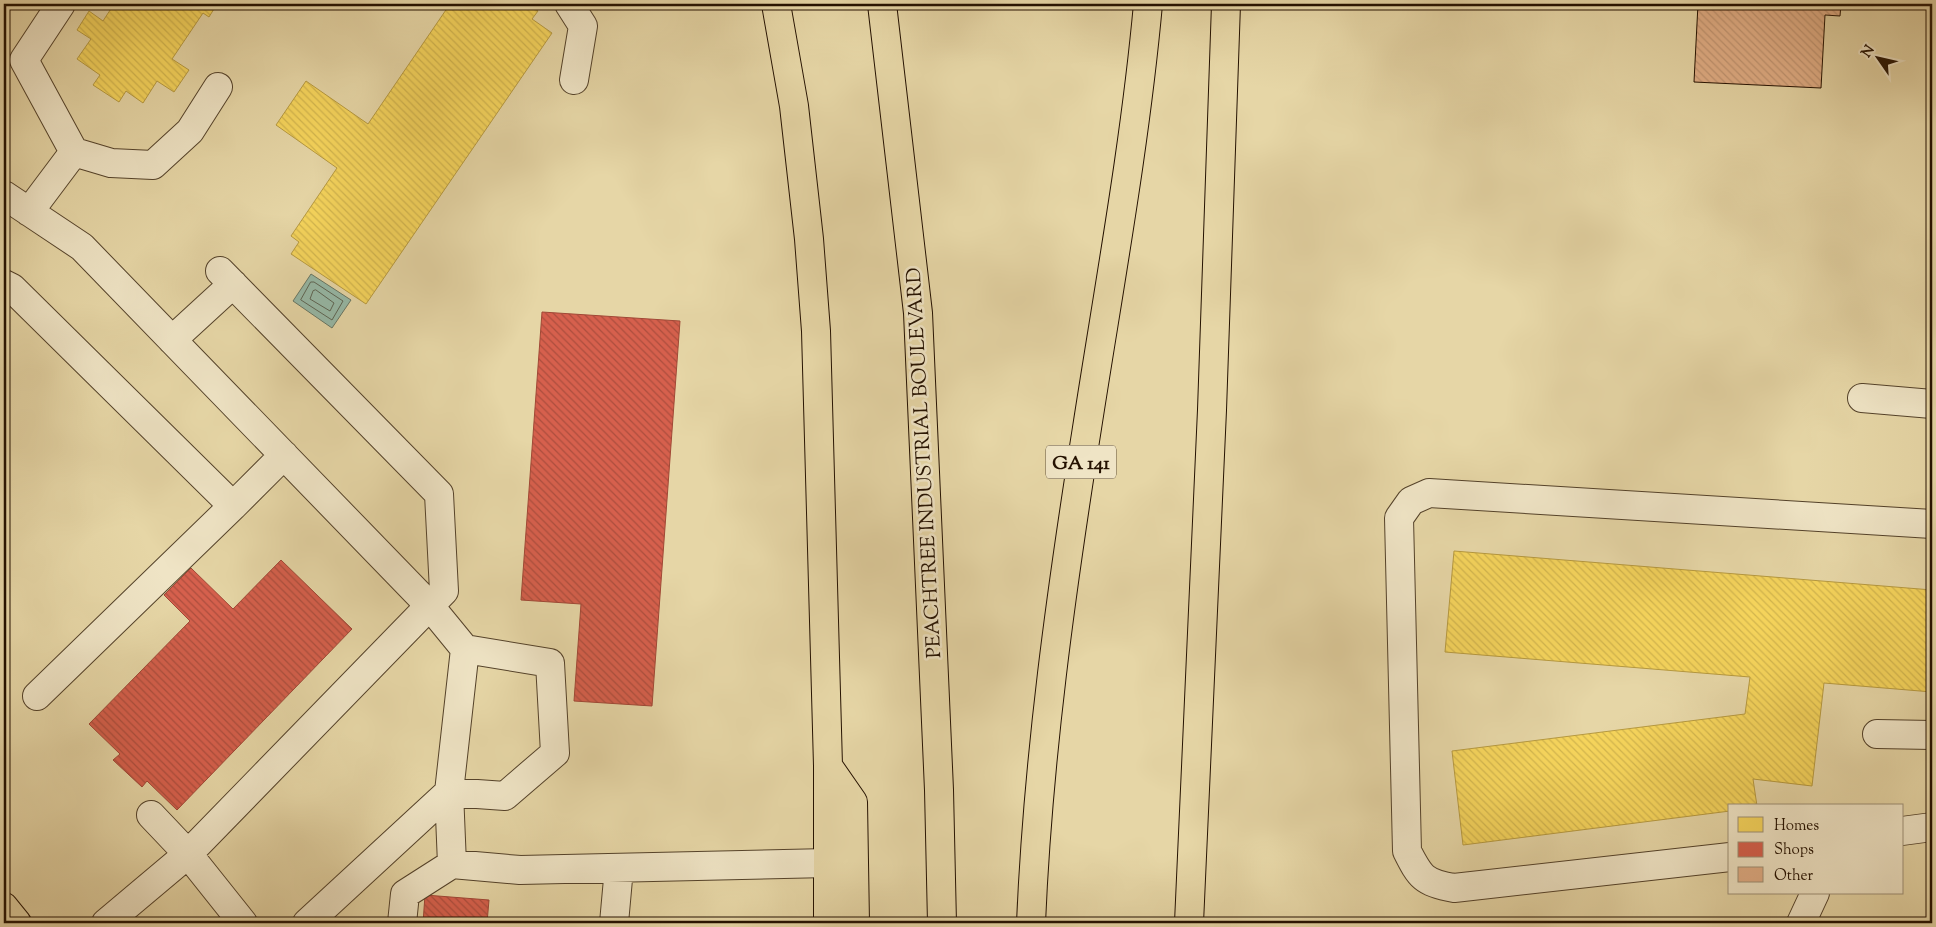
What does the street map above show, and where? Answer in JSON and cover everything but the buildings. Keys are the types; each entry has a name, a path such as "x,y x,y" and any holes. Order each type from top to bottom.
{"main road":[{"path":"776,4 794,106 809,239 816,331 828,766 828,923"},
{"path":"876,4 886,41"},
{"name":"PEACHTREE INDUSTRIAL BOULEVARD","path":"882,4 918,313 939,790 942,923"},
{"name":"GA 141","path":"1031,923 1040,786 1055,648 1087,427 1125,200 1141,83 1148,4"},
{"path":"1189,923 1212,410 1226,4"},
{"path":"828,766 853,802 855,923"},
{"path":"4,907 17,923"}],"street":[{"path":"62,4 24,60 74,152 112,163 153,164 190,131 218,87"},
{"path":"569,4 583,26 574,80"},
{"path":"29,212 74,152"},
{"path":"4,195 82,247 429,605 465,649 550,663 555,753 505,796 448,792 307,923"},
{"path":"106,923 188,854 444,590 439,494 227,278 172,340"},
{"path":"4,284 12,288 233,506"},
{"path":"1862,398 1932,404"},
{"path":"37,696 284,455"},
{"path":"1728,857 1454,888 1434,884 1417,871 1407,851 1399,518 1411,501 1428,493 1932,524"},
{"path":"452,864 448,792 465,649"},
{"path":"1877,734 1932,735"},
{"path":"151,815 188,854 243,923"},
{"path":"1904,831 1932,827"},
{"path":"402,923 405,894 452,864 520,870 828,863"},
{"path":"614,923 619,868"},
{"path":"1801,923 1815,894"}],"water":[{"path":"311,274 351,300 332,328 293,301"}]}
